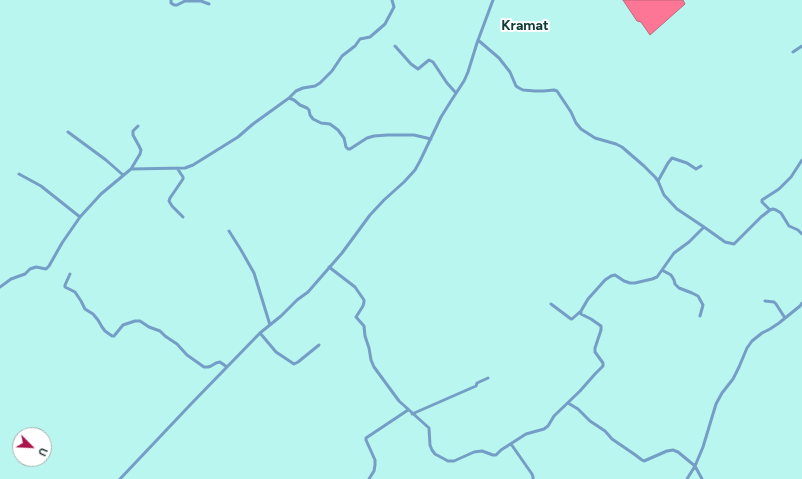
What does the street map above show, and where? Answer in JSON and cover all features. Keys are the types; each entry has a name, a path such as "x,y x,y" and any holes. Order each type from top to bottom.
{"street":[{"path":"171,0 171,3 174,6 185,1 202,1 209,4"},
{"path":"131,170 186,168 238,137 252,124 289,98 296,91 315,86 320,83 332,71 342,56 355,46 360,39 370,37 385,24 394,7 392,0"},
{"path":"120,479 260,333 308,292 342,253 370,214 404,182 414,170 444,113 464,81 494,0"},
{"path":"478,40 499,58 510,72 516,86 523,90 535,92 557,91 581,129 595,138 619,145 644,166 658,181 664,195 677,209 725,242 734,244 761,217 770,210 775,209 789,226 798,230 802,234"},
{"path":"395,46 411,64 418,69 429,60 433,62 447,83 456,93"},
{"path":"793,52 802,46"},
{"path":"289,98 310,110 310,115 313,119 321,123 330,124 338,130 344,138 348,149 367,138 381,136 414,135 431,139"},
{"path":"0,287 11,279 25,274 30,269 36,267 46,269 49,266 62,243 80,217 101,194 131,170 141,150 133,136 133,131 138,126"},
{"path":"68,132 106,160 123,175"},
{"path":"658,181 672,158 696,169 702,166"},
{"path":"770,210 762,202 762,200 779,189 791,177 802,160"},
{"path":"177,168 183,179 169,201 172,206 183,216"},
{"path":"19,174 41,186 80,217"},
{"path":"551,304 572,319 581,312 588,299 605,280 611,276 616,275 624,281 630,283 652,279 657,276 674,253 689,242 704,227"},
{"path":"229,231 254,273 270,325"},
{"path":"329,267 355,287 362,296 364,302 363,306 356,317 364,326 370,360 374,367 399,401 429,428 430,445 432,450 448,461 454,461 474,452 482,451 496,455 526,434 544,429 548,426 554,416 580,392 603,366 595,352 601,326 592,319 581,314 581,312"},
{"path":"662,270 671,275 675,284 679,288 698,296 703,305 700,316"},
{"path":"70,274 65,287 74,292 81,301 84,309 93,314 105,331 112,336 114,336 123,325 140,321 149,327 160,331 177,344 187,355 204,367 208,368 220,362 227,366"},
{"path":"765,301 774,302 785,318"},
{"path":"687,479 695,466 716,404 722,393 733,379 747,348 752,341 785,318 802,303"},
{"path":"260,333 276,352 294,364 318,344"},
{"path":"412,414 476,386 477,383 488,378"},
{"path":"568,403 578,409 590,421 642,460 644,461 673,450 678,452 695,466 702,479"},
{"path":"369,479 375,466 375,460 366,438 408,410"},
{"path":"511,444 532,474 533,479"}],"shaded area":[{"path":"623,0 683,0 685,4 650,35 641,22 637,21"}],"district":[{"name":"Kramat","path":"525,26"}]}
